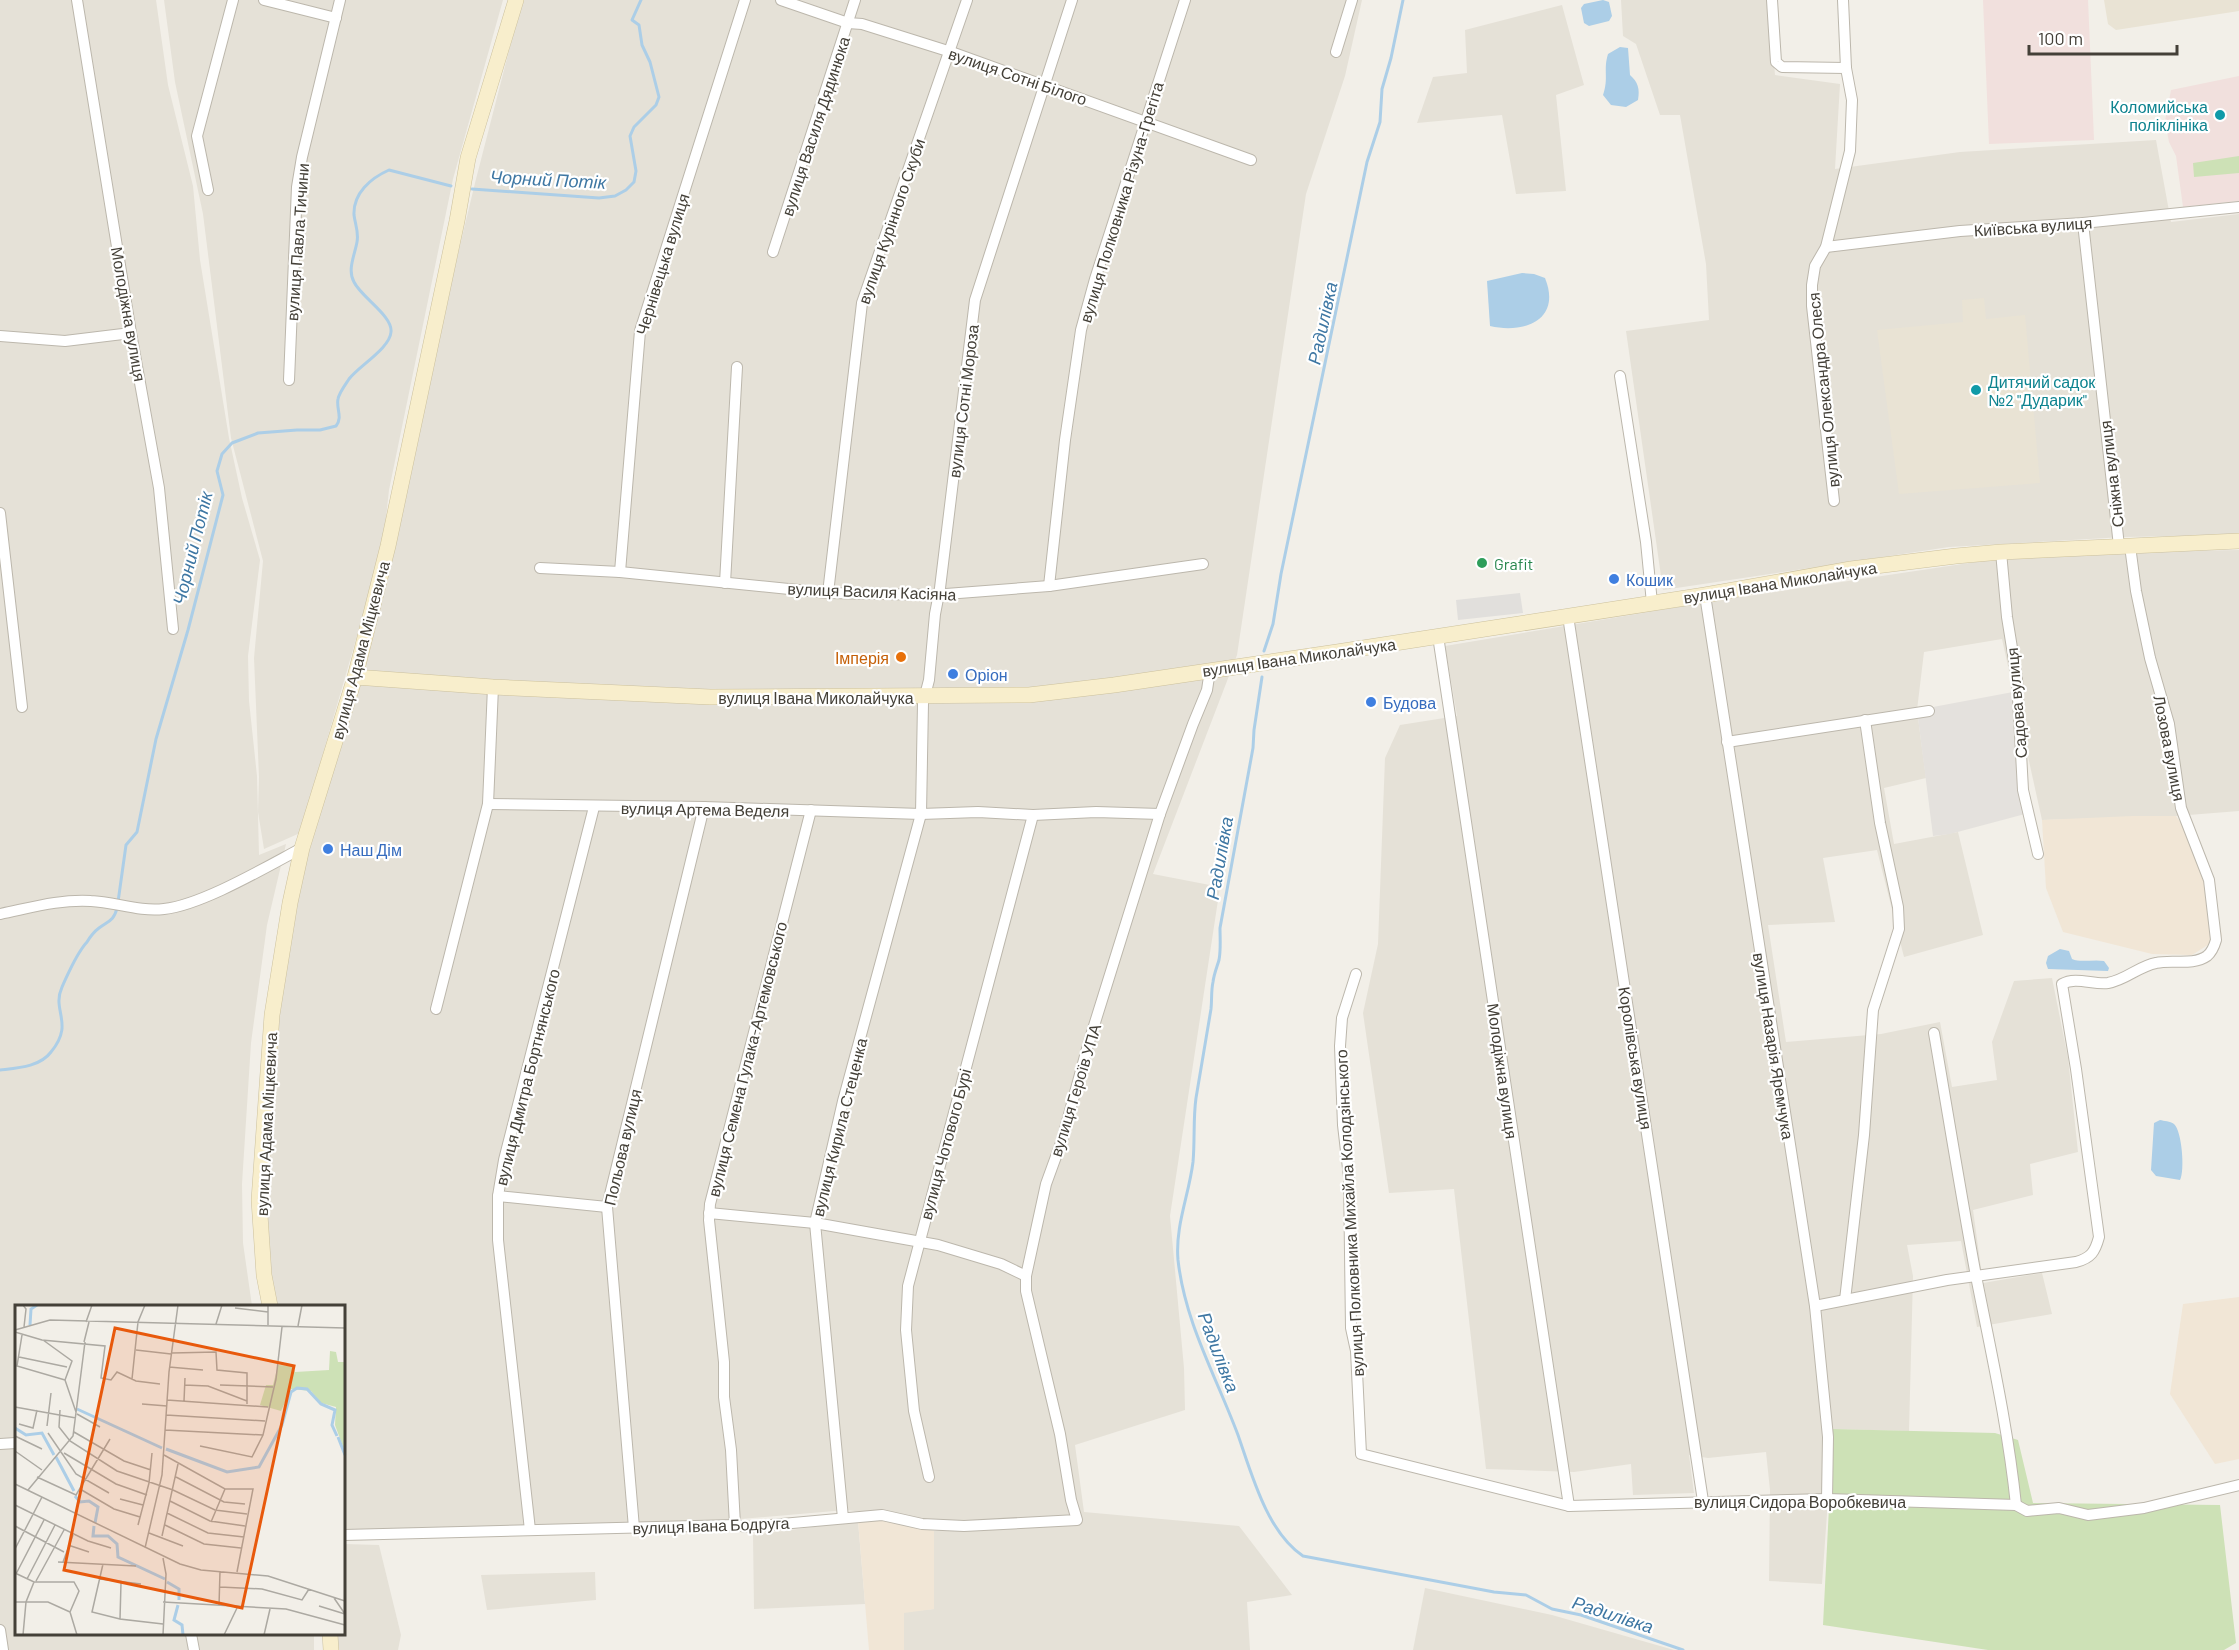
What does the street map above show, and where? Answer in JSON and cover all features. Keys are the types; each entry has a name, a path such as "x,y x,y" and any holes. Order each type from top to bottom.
{"street":[{"name":"Молодіжна вулиця","path":"77,0 131,333 159,488 173,628"},
{"path":"208,190 197,136 233,0"},
{"path":"264,0 336,18"},
{"name":"вулиця Павла Тичини","path":"289,380 297,187 302,157 340,0"},
{"name":"вулиця Адама Міцкевича","path":"270,1305 264,1275 259,1200 272,1015 302,848 355,676 391,534 471,146 516,0"},
{"name":"Чернівецька вулиця","path":"620,572 640,331 745,0"},
{"name":"вулиця Сотні Білого","path":"782,0 848,23 862,24 951,52 1251,160"},
{"name":"вулиця Василя Дядинюка","path":"773,252 855,0"},
{"name":"вулиця Курінного Скуби","path":"828,593 862,303 951,52 967,0"},
{"name":"вулиця Сотні Мороза","path":"921,814 925,697 929,680 935,614 975,300 1072,0"},
{"name":"вулиця Полковника Різуна-Грегіта","path":"1049,586 1065,440 1082,330 1095,279 1185,0"},
{"path":"1336,52 1352,0"},
{"path":"1773,0 1776,62 1782,67 1846,68"},
{"name":"вулиця Олександра Олеся","path":"1834,501 1812,306 1812,285 1815,266 1826,248 1850,151 1852,100 1846,68 1843,0"},
{"name":"Київська вулиця","path":"1826,248 1960,231 2083,223 2239,207"},
{"name":"Сніжна вулиця","path":"2083,223 2125,546"},
{"path":"0,336 65,341 131,333"},
{"path":"725,583 737,367"},
{"path":"1620,376 1647,542 1652,603"},
{"path":"0,513 22,707"},
{"name":"вулиця Івана Миколайчука","path":"355,676 494,687 710,697 1029,695 1114,685 1438,636 1705,595 1851,569 2001,552 2239,541"},
{"name":"Лозова вулиця","path":"1976,1276 2076,1262 2087,1259 2095,1250 2098,1237 2062,984 2068,980 2107,983 2119,980 2153,963 2198,960 2207,956 2214,948 2216,929 2211,893 2204,867 2181,808 2169,724 2150,658 2125,546"},
{"name":"Садова вулиця","path":"2001,552 2007,617 2017,679 2024,790 2038,854"},
{"name":"вулиця Василя Касіяна","path":"540,568 620,572 828,593 939,595 1049,586 1203,564"},
{"name":"вулиця Назарія Яремчука","path":"1705,595 1815,1306 1828,1437 1827,1499"},
{"name":"Королівська вулиця","path":"1568,616 1703,1501"},
{"name":"Молодіжна вулиця","path":"1438,636 1569,1506"},
{"name":"вулиця Героїв УПА","path":"1077,1520 1071,1500 1060,1434 1026,1291 1026,1276 1046,1184 1062,1140 1160,814 1189,733 1208,690 1210,670"},
{"path":"436,1008 488,804 494,687"},
{"path":"1727,742 1929,711"},
{"path":"1845,1300 1864,1135 1873,1010 1899,929 1898,907 1880,823 1865,720"},
{"name":"вулиця Артема Веделя","path":"488,804 704,807 921,814 978,812 1033,815 1096,812 1160,814"},
{"name":"вулиця Дмитра Бортнянського","path":"530,1530 498,1240 498,1196 504,1160 594,807"},
{"name":"Польова вулиця","path":"634,1528 607,1207 704,807"},
{"name":"вулиця Семена Гулака-Артемовського","path":"735,1525 731,1450 724,1397 724,1362 709,1213 713,1189 810,810"},
{"name":"вулиця Кирила Стеценка","path":"843,1518 815,1223 843,1101 921,814"},
{"name":"вулиця Чотового Бурі","path":"929,1477 914,1411 906,1330 908,1286 1033,815"},
{"path":"0,914 62,901 90,901 127,907 163,909 186,904 209,895 302,848"},
{"name":"вулиця Полковника Михайла Колодзінського","path":"1356,974 1342,1018 1340,1046 1343,1125 1349,1177 1352,1328 1356,1351 1360,1454"},
{"path":"1934,1034 1976,1276 1998,1383 2016,1505"},
{"path":"498,1196 607,1207"},
{"path":"709,1213 815,1223 938,1245 1008,1266 1026,1276"},
{"path":"1815,1306 1976,1276"},
{"path":"0,1444 15,1443"},
{"name":"вулиця Сидора Воробкевича","path":"1360,1454 1569,1506 1827,1499 2016,1505 2027,1511 2059,1508 2088,1515 2144,1508 2239,1485"},
{"name":"вулиця Івана Бодруга","path":"345,1535 735,1525 748,1527 888,1516 922,1524 964,1526 1077,1520"},
{"path":"0,1630 3,1650"},
{"path":"191,1635 194,1650"},
{"path":"330,1635 331,1650"}],"shaded area":[{"path":"0,0 156,0 168,85 193,186 200,260 229,438 242,498 260,560 248,656 249,701 257,776 259,855 286,844 267,925 251,1043 242,1184 243,1243 252,1305 15,1305 15,1635 314,1635 314,1650 0,1650"},
{"path":"164,0 503,0 453,179 389,490 383,546 300,833 264,849 258,812 259,777 254,658 263,561 231,438 203,214 175,82"},
{"path":"522,0 1362,0 1345,76 1306,194 1237,655 1153,874 1220,887 1170,1216 1184,1368 1185,1410 1075,1445 1084,1512 1239,1526 1292,1595 1247,1602 1250,1650 904,1650 904,1612 934,1609 934,1531 1018,1520 933,1520 846,1510 695,1523 345,1532 345,1305 274,1305 263,1199 278,1010 304,856 427,383"},
{"path":"1621,0 1769,0 1775,75 1840,84 1835,169 1960,152 2156,140 2171,222 2239,214 2239,535 2124,537 1949,547 1663,590 1626,331 1709,320 1706,264 1680,115 1660,115 1636,44 1623,36"},
{"path":"1983,0 2088,0 2094,140 1989,144"},
{"path":"2104,0 2239,0 2239,11 2116,30 2108,24"},
{"path":"1562,5 1584,85 1556,95 1566,191 1516,194 1502,115 1417,123 1433,77 1467,73 1465,30"},
{"path":"2239,76 2239,201 2183,207 2176,156 2169,142 2165,121 2171,90"},
{"path":"1984,298 1986,319 2025,315 2040,483 1899,494 1877,330 1963,322 1962,300"},
{"path":"2239,550 2239,811 2176,816 2042,820 2002,639 1924,652 1917,710 1926,778 1884,788 1894,844 1958,832 1983,935 1904,957 1877,850 1823,858 1835,922 1768,925 1786,1042 1881,1034 1940,1022 1952,1087 1997,1080 1992,1042 2014,981 2052,978 2068,1058 2078,1152 2030,1164 2033,1195 1973,1210 1983,1283 2042,1273 2052,1314 1977,1327 1961,1241 1907,1245 1913,1276 1909,1431 1833,1429 1822,1584 1769,1581 1770,1490 1766,1452 1708,1458 1689,1455 1694,1493 1633,1495 1631,1464 1574,1472 1486,1469 1454,1189 1389,1193 1363,1013 1378,944 1385,758 1400,725 1457,716 1445,646 1715,601 1989,560 2118,552"},
{"path":"1520,593 1523,613 1458,620 1456,600"},
{"path":"2013,692 2025,814 1950,834 1933,836 1917,710"},
{"path":"2176,816 2204,856 2222,936 2192,955 2152,954 2063,932 2046,888 2042,820"},
{"path":"2239,1297 2239,1459 2215,1464 2170,1394 2183,1304"},
{"path":"886,1520 934,1531 934,1609 904,1613 904,1650 869,1650 858,1521"},
{"path":"858,1521 865,1604 754,1609 753,1535"},
{"path":"345,1544 379,1545 401,1635 398,1650 324,1650 325,1635 345,1635"},
{"path":"595,1572 596,1600 487,1610 481,1575"},
{"path":"1425,1588 1552,1615 1674,1650 1413,1650"}],"green space":[{"path":"2239,156 2239,173 2194,177 2193,163"},
{"path":"1833,1429 1995,1433 2018,1440 2033,1503 2220,1505 2236,1643 2224,1650 1988,1650 1823,1625"}],"water":[{"path":"1603,0 1609,2 1612,16 1609,21 1589,26 1584,23 1581,8 1584,4"},
{"path":"1620,47 1628,48 1630,75 1637,83 1638,89 1638,100 1626,107 1611,105 1603,95 1608,54"},
{"path":"1522,273 1545,278 1549,292 1544,314 1537,321 1515,328 1490,326 1487,281"},
{"path":"2060,949 2069,951 2072,959 2104,961 2109,968 2108,971 2048,969 2046,963 2048,956"},
{"path":"2160,1120 2174,1124 2179,1134 2182,1160 2180,1180 2156,1176 2151,1170 2154,1123"}],"waterway":[{"name":"Чорний Потік","path":"472,189 599,198 615,196 634,182 636,171 630,136 634,127 656,105 659,97 650,62 642,45 639,25 632,20 641,0"},
{"name":"Радилівка","path":"1264,651 1273,624 1281,574 1367,162 1380,122 1382,89 1403,0"},
{"name":"Чорний Потік","path":"118,902 126,845 137,832 156,739 188,630 223,495 217,471 222,454 232,443 258,433 320,430 336,426 339,419 338,399 342,389 349,379 385,344 391,332 387,320 358,288 352,277 351,267 357,238 354,207 360,193 376,177 389,170 451,186"},
{"name":"Радилівка","path":"1262,677 1253,748 1220,928 1220,956 1212,985 1211,1009 1196,1098 1193,1162 1180,1223 1178,1247 1182,1283 1194,1328 1238,1435 1255,1485 1270,1518 1280,1533 1290,1546 1303,1556 1494,1592 1526,1595 1552,1609 1581,1615 1683,1650"},
{"name":"Чорний Потік","path":"0,1070 35,1064 51,1052 61,1033 59,995 67,975 83,947 96,931 112,918 117,908"}],"place":[{"name":"Коломийська поліклініка","path":"2220,115"},
{"name":"Дитячий садок №2 \"Дударик\"","path":"1976,390"},
{"name":"Grafit","path":"1482,563"},
{"name":"Кошик","path":"1614,579"},
{"name":"Імперія","path":"901,657"},
{"name":"Оріон","path":"953,674"},
{"name":"Будова","path":"1371,702"},
{"name":"Наш Дім","path":"328,849"}]}
